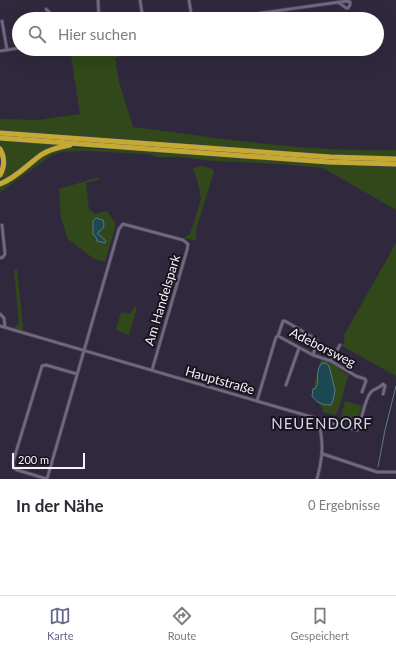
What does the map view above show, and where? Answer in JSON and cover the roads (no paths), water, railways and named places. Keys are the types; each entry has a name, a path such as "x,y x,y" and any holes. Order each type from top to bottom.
{"highway":[{"path":"0,133 330,158 396,159"},
{"path":"0,138 329,162 396,164"},
{"path":"0,184 17,175 46,152 55,148 76,144"},
{"path":"0,149 3,154 4,162 0,175"}],"street":[{"path":"98,0 99,12"},
{"path":"140,0 142,12"},
{"path":"189,0 191,12"},
{"path":"268,12 338,2"},
{"path":"46,9 49,12"},
{"path":"2,21 7,50"},
{"path":"0,51 12,49"},
{"name":"Am Handelspark","path":"84,350 121,225 125,224 183,240 188,244 188,250 152,370"},
{"path":"0,258 5,254 2,226"},
{"path":"0,314 4,318 5,328"},
{"path":"278,336 282,322 285,321 316,339 317,341 313,355"},
{"name":"Hauptstraße","path":"0,326 318,420 357,430 371,392 382,387 383,384 385,386 383,394"},
{"name":"Adeborsweg","path":"257,401 276,337 278,336 313,355 331,361 356,376 365,379 366,381 362,392"},
{"path":"331,361 340,345"},
{"path":"286,385 291,368 294,367 299,348"},
{"path":"77,374 46,365 42,366 13,462 14,468 17,470 47,479 84,350"},
{"path":"317,479 323,454 318,420"},
{"path":"323,454 377,472 396,472"}],"waterway":[{"path":"378,467 396,386"}],"district":[{"name":"NEUENDORF","path":"322,424"}]}
